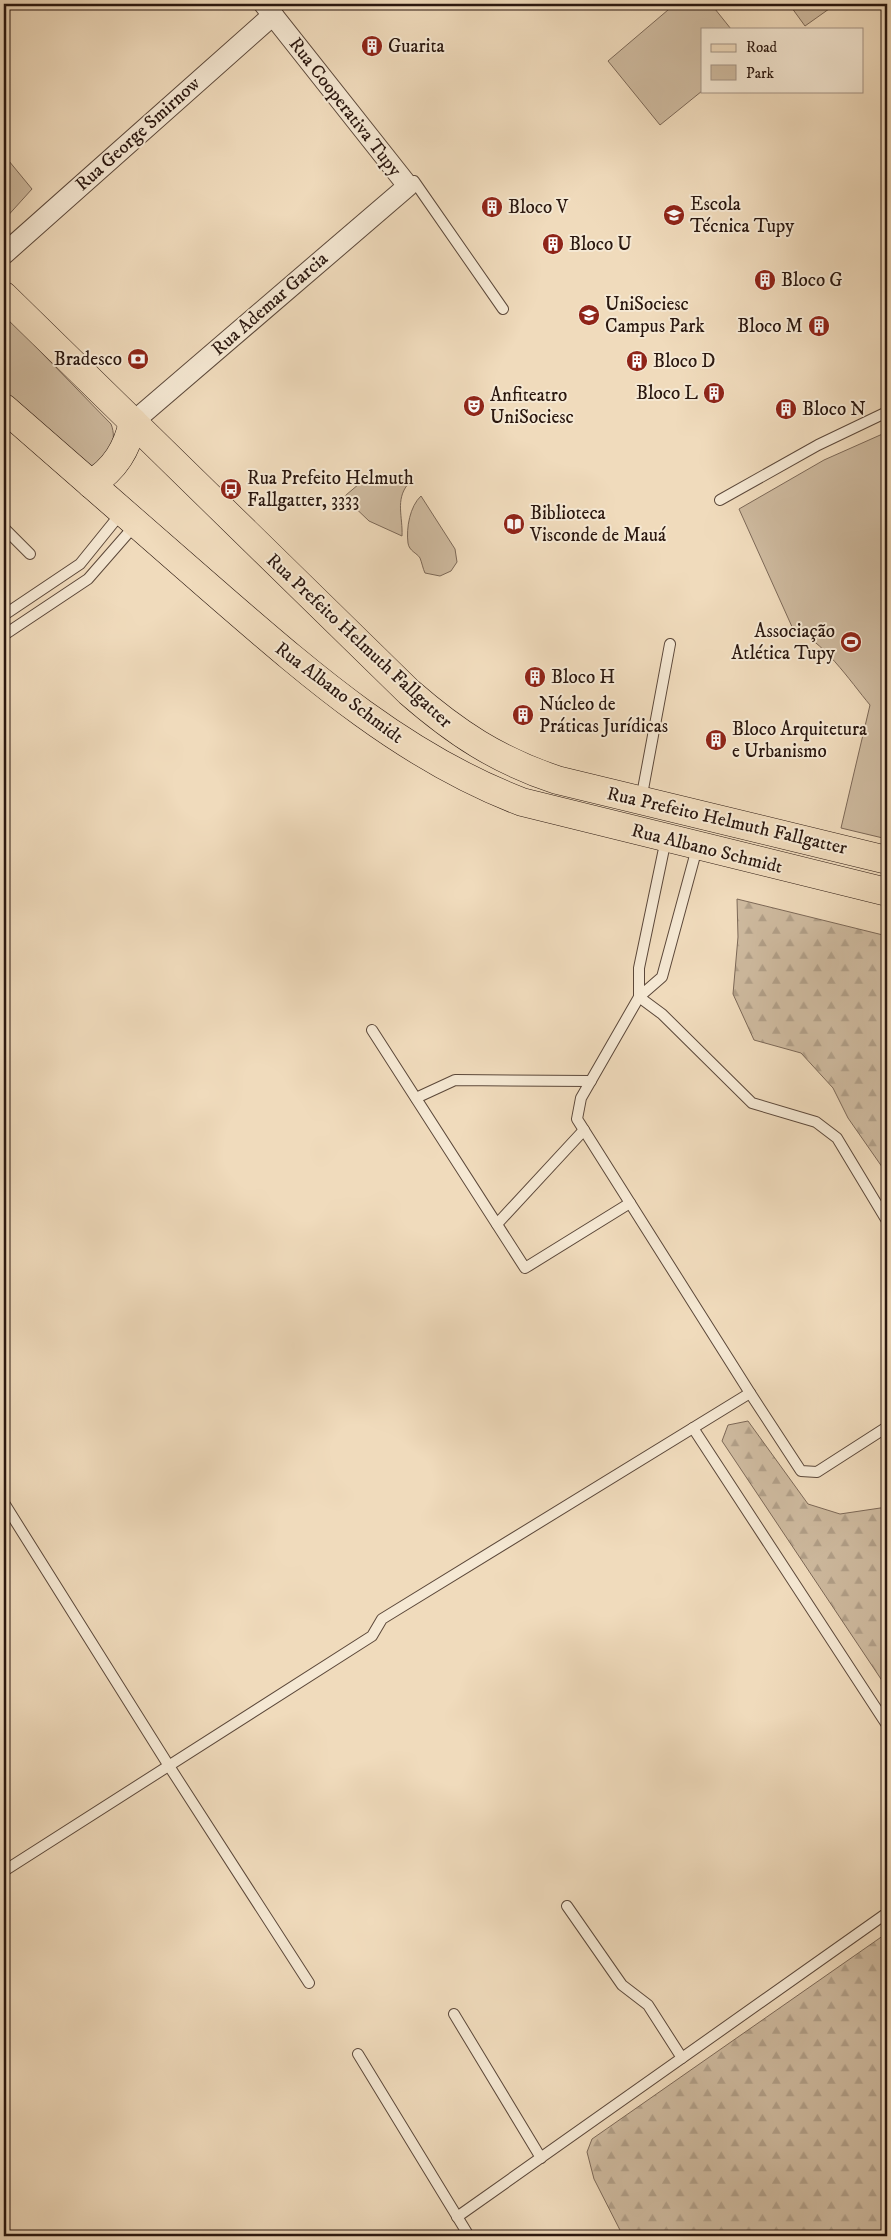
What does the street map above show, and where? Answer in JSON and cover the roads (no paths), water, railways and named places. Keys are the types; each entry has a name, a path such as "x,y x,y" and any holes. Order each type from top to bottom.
{"main road":[{"name":"Rua Prefeito Helmuth Fallgatter","path":"4,296 409,692 457,732 482,748 537,774 887,860"},
{"name":"Rua Albano Schmidt","path":"4,408 327,689 379,727 409,746 474,782 522,802 887,892"},
{"path":"91,484 104,475 120,458 126,446 133,422"}],"street":[{"name":"Rua Cooperativa Tupy","path":"268,9 411,184"},
{"name":"Rua George Smirnow","path":"4,254 268,9"},
{"name":"Rua Ademar Garcia","path":"133,422 411,184"}],"lane":[{"path":"411,184 504,309"},
{"path":"720,500 818,445 887,412"},
{"path":"4,615 80,564 130,517"},
{"path":"4,635 88,579 130,517"},
{"path":"4,528 30,554"},
{"path":"641,801 670,644"},
{"path":"639,997 639,968 666,839"},
{"path":"698,846 662,977 639,997 581,1098 577,1119 801,1471 817,1472 887,1427"},
{"path":"639,997 662,1014 752,1103 816,1122 837,1138 887,1221"},
{"path":"372,1030 525,1268 630,1202"},
{"path":"416,1098 455,1080 591,1081"},
{"path":"497,1224 584,1130"},
{"path":"4,1871 372,1636 382,1620 750,1393"},
{"path":"693,1428 887,1725"},
{"path":"4,1503 169,1766 309,1983"},
{"path":"567,1906 622,1985 648,2005 682,2058"},
{"path":"457,2216 887,1913"},
{"path":"454,2014 541,2158"},
{"path":"358,2054 469,2236"}],"place":[{"name":"Guarita","path":"372,46"},
{"name":"Bloco V","path":"492,207"},
{"name":"Escola Técnica Tupy","path":"674,215"},
{"name":"Bloco U","path":"553,244"},
{"name":"Bloco G","path":"765,280"},
{"name":"UniSociesc Campus Park","path":"589,315"},
{"name":"Bloco M","path":"819,326"},
{"name":"Bradesco","path":"138,359"},
{"name":"Bloco D","path":"637,361"},
{"name":"Bloco L","path":"714,393"},
{"name":"Anfiteatro UniSociesc","path":"474,406"},
{"name":"Bloco N","path":"786,409"},
{"name":"Rua Prefeito Helmuth Fallgatter, 3333","path":"231,489"},
{"name":"Biblioteca Visconde de Mauá","path":"514,524"},
{"name":"Associação Atlética Tupy","path":"851,642"},
{"name":"Bloco H","path":"535,677"},
{"name":"Núcleo de Práticas Jurídicas","path":"523,715"},
{"name":"Bloco Arquitetura e Urbanismo","path":"716,740"}]}
